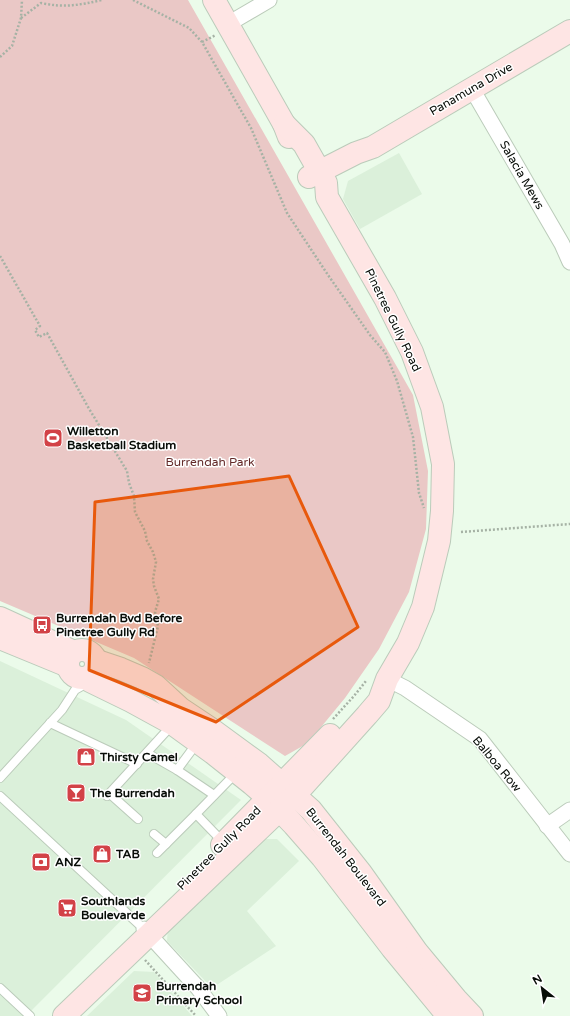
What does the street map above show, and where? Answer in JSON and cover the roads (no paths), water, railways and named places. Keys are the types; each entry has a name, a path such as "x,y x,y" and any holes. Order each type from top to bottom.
{"main road":[{"name":"Pinetree Gully Road","path":"48,1016 144,930 379,701 378,679 408,643 423,607 439,541 442,511 443,464 432,407 412,352 385,298 319,184 293,151 284,124 224,28 214,0"},
{"name":"Panamuna Drive","path":"319,184 356,153 373,147 570,31"},
{"path":"0,624 71,659 71,674 79,678 91,673"},
{"name":"Burrendah Boulevard","path":"91,673 121,669 142,678 156,686 181,709 259,764 322,857 392,948 448,1016"},
{"name":"Burrendah Boulevard","path":"91,673 131,701 172,724 237,772 281,797 311,810 362,873 417,952 472,1016"},
{"name":"Pinetree Gully Road","path":"64,1016 144,930"}],"street":[{"path":"224,28 269,0"},
{"name":"Salacia Mews","path":"472,89 566,242 570,262"},
{"name":"Balboa Row","path":"378,679 405,688 480,739 570,854"},
{"path":"547,826 570,810"},
{"path":"144,930 198,988 219,1016"}],"lane":[{"path":"0,778 62,710 75,690 91,673"},
{"path":"50,723 137,764"},
{"path":"138,819 108,795 172,724"},
{"path":"177,770 197,742"},
{"path":"147,753 177,770 214,795"},
{"path":"157,853 237,772"},
{"path":"0,796 144,930"},
{"path":"196,814 229,848"},
{"path":"154,834 166,844"},
{"path":"0,988 30,1016"}],"place":[{"name":"Willetton Basketball Stadium","path":"53,438"},
{"name":"Burrendah Bvd Before Pinetree Gully Rd","path":"42,625"},
{"name":"Thirsty Camel","path":"86,757"},
{"name":"The Burrendah","path":"76,793"},
{"name":"TAB","path":"102,854"},
{"name":"ANZ","path":"41,862"},
{"name":"Southlands Boulevarde","path":"67,908"},
{"name":"Burrendah Primary School","path":"142,993"}],"park label":[{"name":"Burrendah Park","path":"210,462"}]}
